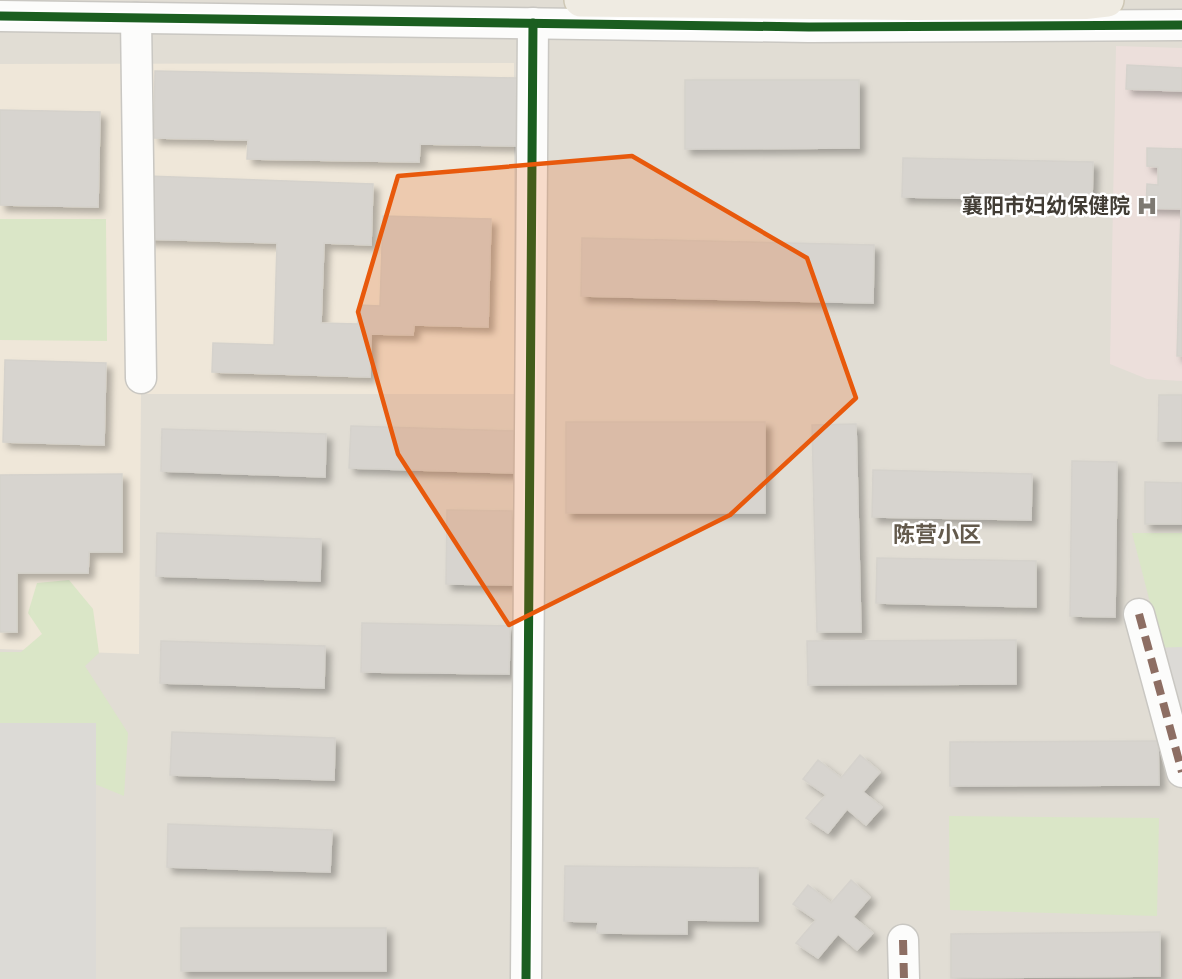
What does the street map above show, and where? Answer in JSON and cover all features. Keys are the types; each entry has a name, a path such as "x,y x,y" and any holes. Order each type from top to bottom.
{"main road":[{"path":"580,0 1063,5 1107,0"}],"street":[{"path":"0,16 809,27 1182,25"},
{"path":"136,18 141,378"},
{"path":"526,979 533,23"},
{"path":"1139,614 1182,772"},
{"path":"903,940 904,979"}],"highlighted area":[{"path":"632,156 807,258 856,398 730,515 509,625 398,454 358,312 398,176"}],"shaded area":[{"path":"0,0 1182,0 1182,979 0,979"},
{"name":"襄阳市妇幼保健院","path":"1116,46 1182,48 1182,381 1147,379 1110,364"},
{"path":"514,63 514,394 141,394 139,654 0,649 0,64"},
{"path":"1182,647 1182,725 1148,648"},
{"path":"0,723 96,723 96,979 0,979"}],"green space":[{"path":"0,219 106,219 107,341 0,340"},
{"path":"1132,533 1182,533 1182,726"},
{"path":"69,580 93,609 99,653 85,666 128,733 124,796 68,773 0,740 0,652 21,652 42,634 28,613 37,583"},
{"path":"949,816 1159,818 1157,916 950,910"}],"building":[{"path":"1127,65 1182,68 1182,91 1126,89"},
{"path":"155,71 517,78 516,146 420,144 419,162 247,159 248,140 154,138"},
{"path":"685,80 859,80 859,148 685,149"},
{"path":"0,110 100,112 98,207 0,205"},
{"path":"1147,148 1182,149 1182,356 1177,356 1181,209 1146,208 1147,184 1158,185 1158,167 1147,166"},
{"path":"903,158 1093,162 1092,201 902,197"},
{"path":"147,176 373,184 371,245 324,243 321,323 358,324 359,305 380,306 383,216 491,219 488,327 414,325 413,335 371,334 370,377 212,372 213,343 274,345 277,243 145,239"},
{"path":"582,238 874,245 873,303 581,296"},
{"path":"5,360 106,363 104,445 3,442"},
{"path":"1159,395 1182,395 1182,441 1158,441"},
{"path":"566,422 765,422 765,513 566,513"},
{"path":"856,424 861,632 817,632 812,425"},
{"path":"351,426 514,431 513,473 349,468"},
{"path":"162,429 326,434 325,477 161,471"},
{"path":"1072,461 1117,462 1115,617 1070,616"},
{"path":"873,470 1032,474 1031,520 872,517"},
{"path":"122,474 122,552 89,552 88,573 17,573 17,632 0,632 0,475"},
{"path":"1145,482 1182,483 1182,524 1145,524"},
{"path":"447,510 512,511 512,585 446,584"},
{"path":"157,533 321,539 320,581 156,576"},
{"path":"877,558 1036,561 1036,607 876,603"},
{"path":"362,623 510,626 509,674 361,672"},
{"path":"1016,640 1016,684 808,685 807,641"},
{"path":"161,641 325,646 324,688 160,683"},
{"path":"172,732 335,738 334,780 170,775"},
{"path":"1158,741 1159,785 950,786 950,742"},
{"path":"860,755 880,772 863,792 882,807 866,825 847,809 828,833 806,818 826,795 803,779 818,760 841,778"},
{"path":"168,824 332,830 330,872 167,867"},
{"path":"565,866 758,868 758,921 687,920 687,934 597,933 598,922 564,921"},
{"path":"851,880 870,897 853,917 873,933 857,950 838,934 818,958 796,943 816,920 793,904 808,885 831,903"},
{"path":"181,928 386,928 386,971 181,971"},
{"path":"1160,932 1160,976 951,978 951,934"}],"marked path":[{"path":"1139,614 1182,772"},
{"path":"903,940 904,979"}],"cycle path":[{"path":"0,16 809,27 1182,25"},
{"path":"526,979 533,23"}],"place":[{"name":"襄阳市妇幼保健院","path":"1147,206"}],"district":[{"name":"陈营小区","path":"937,534"}]}
